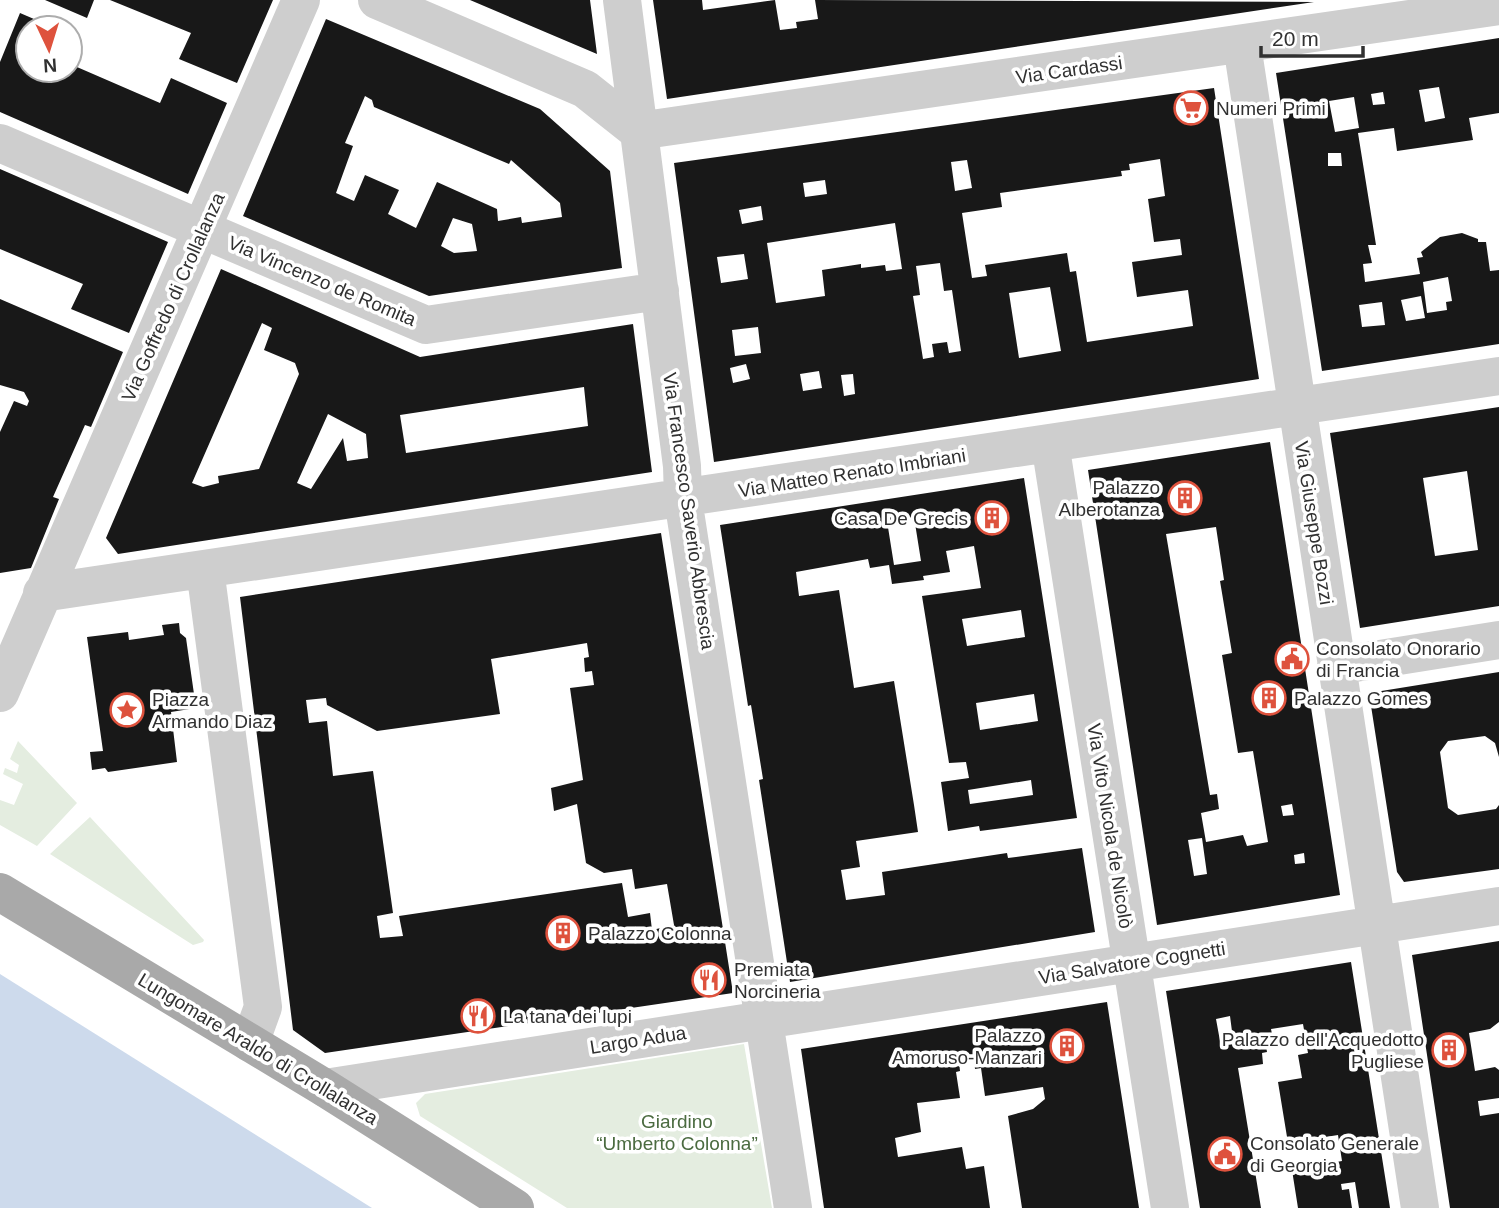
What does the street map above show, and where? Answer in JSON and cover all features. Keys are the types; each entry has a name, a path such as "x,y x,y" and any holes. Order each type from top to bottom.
{"main road":[{"name":"Lungomare Araldo di Crollalanza","path":"0,892 325,1088 515,1208"}],"street":[{"name":"Via Goffredo di Crollalanza","path":"42,593 301,0"},
{"path":"377,0 585,89 638,131"},
{"name":"Via Francesco Saverio Abbrescia","path":"622,0 682,466 683,499 765,1021"},
{"name":"Via Cardassi","path":"638,131 1499,6"},
{"name":"Via Giuseppe Bozzi","path":"1241,45 1420,1208"},
{"name":"Via Vincenzo de Romita","path":"0,143 426,325 660,290"},
{"name":"Via Matteo Renato Imbriani","path":"205,569 1499,376"},
{"name":"Via Vito Nicola de Nicolò","path":"1051,443 1170,1208"},
{"path":"3,676 42,593 205,569 263,1007 250,1043"},
{"path":"1336,666 1499,640"},
{"name":"Via Salvatore Cognetti","path":"765,1021 1499,906"},
{"path":"765,1021 793,1208"},
{"name":"Largo Adua","path":"325,1088 765,1021"}],"green space":[{"path":"18,741 77,803 37,846 0,825 0,800 14,805 23,784 3,774 5,768 17,773 19,765 10,759"},
{"path":"90,817 203,942 193,945 50,854"},
{"name":"Giardino “Umberto Colonna”","path":"744,1044 772,1208 567,1208 420,1116 416,1103 425,1094"}],"water":[{"path":"0,974 372,1208 0,1208"}],"building":[{"path":"45,0 94,0 87,18 84,14 78,14"},
{"path":"110,0 273,0 237,83 179,59 191,33"},
{"path":"470,0 590,0 597,54 524,23"},
{"path":"653,0 702,0 703,10 775,0 780,30 797,28 796,22 818,19 815,0 1314,2 667,99"},
{"path":"326,19 540,109 610,171 622,268 429,296 243,216","holes":["365,96 372,100 374,107 509,164 511,160 560,203 562,217 522,223 521,217 498,221 497,209 437,182 416,228 388,214 399,190 365,175 354,201 336,193 353,146 345,143","453,218 472,224 477,251 454,253 441,246"]},
{"path":"14,28 14,84 84,84 84,70 160,103 171,78 227,103 188,194 0,112 0,62"},
{"path":"1499,38 1499,113 1469,118 1473,140 1397,151 1394,128 1358,133 1376,245 1368,245 1372,263 1363,264 1365,282 1420,274 1417,258 1423,257 1421,252 1440,237 1462,233 1478,239 1478,242 1486,242 1490,271 1499,270 1499,344 1322,371 1276,73","holes":["1439,87 1445,118 1425,122 1419,90","1383,92 1385,104 1373,105 1371,94","1354,97 1359,128 1335,132 1329,101","1328,153 1341,153 1342,166 1328,166","1448,277 1452,301 1446,302 1447,310 1427,313 1423,282","1421,296 1425,318 1406,321 1401,300","1382,302 1385,325 1362,327 1359,305"]},
{"path":"1214,88 1259,379 714,462 674,163","holes":["1160,159 1165,196 1148,199 1154,242 1180,239 1182,255 1132,262 1137,297 1188,290 1193,326 1087,342 1076,271 1070,272 1067,253 985,265 987,276 972,278 962,213 1002,207 1000,193 1122,176 1121,171 1130,170 1129,164","967,160 972,188 955,191 951,162","825,180 827,194 805,197 803,183","761,206 763,220 742,224 739,210","895,223 902,269 886,271 885,265 861,268 861,264 822,270 825,296 776,303 767,243","744,254 748,279 721,283 717,257","940,263 944,291 952,290 961,351 949,353 947,342 932,344 934,357 923,359 913,296 920,295 916,266","1050,287 1061,351 1019,358 1009,293","758,327 761,353 735,356 732,330","746,364 750,379 733,383 730,368","819,371 822,388 803,391 800,374","853,374 855,394 844,396 841,375"]},
{"path":"0,169 168,242 129,333 71,309 83,284 0,249"},
{"path":"221,269 420,357 633,324 652,472 118,554 106,538","holes":["262,323 272,328 264,350 295,363 299,374 259,469 218,476 219,483 203,487 192,483","584,387 588,426 406,453 400,415","328,414 366,434 368,458 347,461 343,438 311,489 297,483"]},
{"path":"0,299 123,352 91,427 85,425 53,497 59,499 31,568 0,573 0,432 14,401 27,406 29,401 24,392 0,385"},
{"path":"1499,407 1499,606 1360,628 1330,433","holes":["1467,471 1478,550 1435,556 1423,478"]},
{"path":"1270,442 1340,895 1157,925 1088,470","holes":["1216,527 1224,580 1220,581 1232,653 1222,655 1238,753 1253,751 1268,842 1247,846 1243,835 1206,842 1201,813 1219,809 1217,794 1210,795 1166,534","1292,804 1294,815 1283,816 1281,806","1202,838 1207,874 1194,876 1188,840","1304,853 1305,863 1295,864 1294,855"]},
{"path":"1024,478 1077,818 980,831 979,826 948,831 941,782 969,778 966,762 949,763 922,596 981,588 974,546 946,551 950,572 923,576 924,580 892,584 889,565 870,568 868,559 796,572 799,596 839,590 854,688 894,681 914,805 918,832 856,841 860,867 841,870 846,900 885,895 882,872 1007,853 1008,858 1082,848 1095,932 790,982 759,780 763,779 751,705 748,706 720,525","holes":["914,517 921,561 894,565 887,521","1021,610 1025,637 967,646 962,619","1034,694 1038,721 980,730 976,703","1031,780 1033,795 970,804 968,790"]},
{"path":"661,533 733,993 325,1053 293,1030 240,597","holes":["587,643 589,657 584,658 585,672 592,671 594,685 570,688 583,780 551,788 554,811 577,804 586,863 604,873 632,869 635,889 667,884 674,925 652,930 650,913 628,917 622,883 399,916 403,936 380,938 377,916 393,913 373,771 333,776 327,721 309,723 306,700 326,698 327,705 377,731 500,714 491,659"]},
{"path":"179,623 180,633 186,638 196,708 171,712 177,762 108,772 105,768 92,770 90,752 103,751 87,637 128,632 129,640 164,635 162,625"},
{"path":"1499,672 1499,757 1495,743 1485,736 1448,741 1440,752 1448,808 1458,815 1496,809 1499,805 1499,869 1404,882 1397,872 1369,693"},
{"name":"Palazzo dell'Acquedotto Pugliese","path":"1499,941 1499,1022 1490,1029 1469,1033 1475,1071 1495,1067 1499,1070 1499,1098 1478,1101 1480,1116 1499,1113 1499,1208 1450,1208 1412,955"},
{"path":"1351,962 1390,1208 1359,1208 1355,1182 1341,1184 1342,1190 1349,1189 1352,1208 1298,1208 1292,1170 1342,1161 1338,1135 1288,1143 1278,1082 1302,1078 1298,1055 1308,1053 1303,1024 1271,1029 1273,1039 1265,1040 1267,1052 1262,1053 1263,1064 1238,1068 1261,1208 1200,1208 1166,991","holes":["1230,1016 1233,1039 1220,1041 1216,1019"]},
{"path":"1107,1002 1139,1208 1022,1208 1008,1116 1033,1109 1045,1099 1043,1087 985,1096 981,1068 975,1069 974,1059 959,1062 960,1071 956,1072 960,1098 917,1103 921,1132 895,1138 898,1157 962,1147 966,1169 984,1166 990,1208 824,1208 801,1049"}],"place":[{"name":"Numeri Primi","path":"1191,108"},
{"name":"Palazzo Alberotanza","path":"1185,498"},
{"name":"Casa De Grecis","path":"992,518"},
{"name":"Consolato Onorario di Francia","path":"1292,659"},
{"name":"Palazzo Gomes","path":"1269,698"},
{"name":"Piazza Armando Diaz","path":"127,710"},
{"name":"Palazzo Colonna","path":"563,933"},
{"name":"Premiata Norcineria","path":"709,980"},
{"name":"La tana dei lupi","path":"478,1016"},
{"name":"Palazzo Amoruso-Manzari","path":"1067,1046"},
{"name":"Palazzo dell'Acquedotto Pugliese","path":"1449,1050"},
{"name":"Consolato Generale di Georgia","path":"1225,1154"}]}
